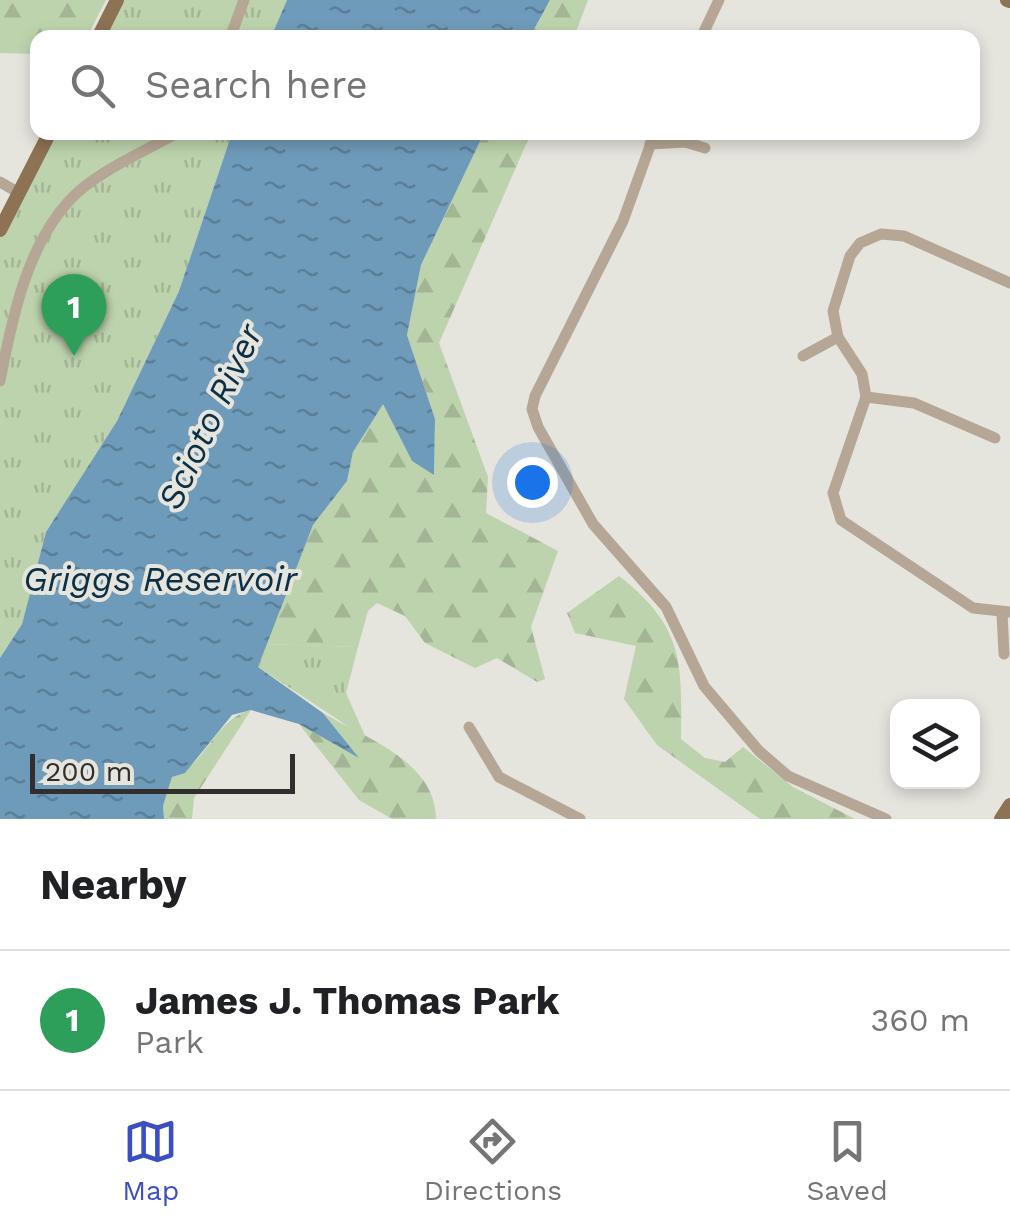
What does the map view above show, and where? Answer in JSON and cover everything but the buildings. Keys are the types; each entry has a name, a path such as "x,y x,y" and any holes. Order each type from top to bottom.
{"main road":[{"path":"102,30 118,0"},
{"path":"0,230 46,140"},
{"path":"1001,819 1010,805"}],"street":[{"path":"233,30 244,0"},
{"path":"705,30 719,0"},
{"path":"0,382 2,356 26,274 53,226 79,192 166,140"},
{"path":"651,140 624,221 532,410 593,524 666,607 704,686 747,738 788,776 886,819"},
{"path":"668,140 705,148"},
{"path":"0,182 19,193"},
{"path":"1004,654 1006,612 973,608 852,530 835,506 836,480 866,397 862,374 838,336 832,311 837,286 860,244 873,236 904,236 1010,283"},
{"path":"803,356 838,336"},
{"path":"866,397 914,403 995,438"},
{"path":"469,727 499,777 580,819"}],"green space":[{"path":"0,0 106,0 91,30 30,30 30,54 0,53"},
{"path":"117,0 287,0 274,30 102,30"},
{"path":"550,0 588,0 577,30 534,30"},
{"path":"46,140 230,140 179,291 117,421 46,532 22,624 0,658 0,230"},
{"path":"481,140 528,140 439,343 488,477 486,513 558,551 531,627 545,679 537,682 497,658 475,668 425,643 405,616 377,603 368,611 358,647 265,644 313,525 347,481 353,452 383,403 412,461 434,474 435,419 407,335 421,265"},
{"path":"619,576 656,612 675,648 681,688 681,739 705,758 725,762 743,747 793,787 855,819 760,819 657,745 624,699 636,646 575,633 567,613"},
{"path":"265,644 358,647 346,693 366,738 258,667"},
{"path":"251,710 194,798 192,819 164,819 163,806 172,777 194,763 228,723"},
{"path":"323,713 378,742 412,767 433,799 436,819 392,819 359,800 299,724 357,756"}],"water":[{"path":"287,0 550,0 534,30 274,30"},
{"name":"Griggs Reservoir","path":"230,140 481,140 421,265 407,335 435,419 434,475 412,461 383,404 353,452 347,481 313,525 258,667 323,713 359,758 299,724 251,710 232,715 185,773 172,777 163,806 164,819 0,819 0,658 22,624 46,532 117,421 179,291"}],"place":[{"name":"James J. Thomas Park","path":"74,356"}],"water label":[{"name":"Scioto River","path":"210,417"}]}
